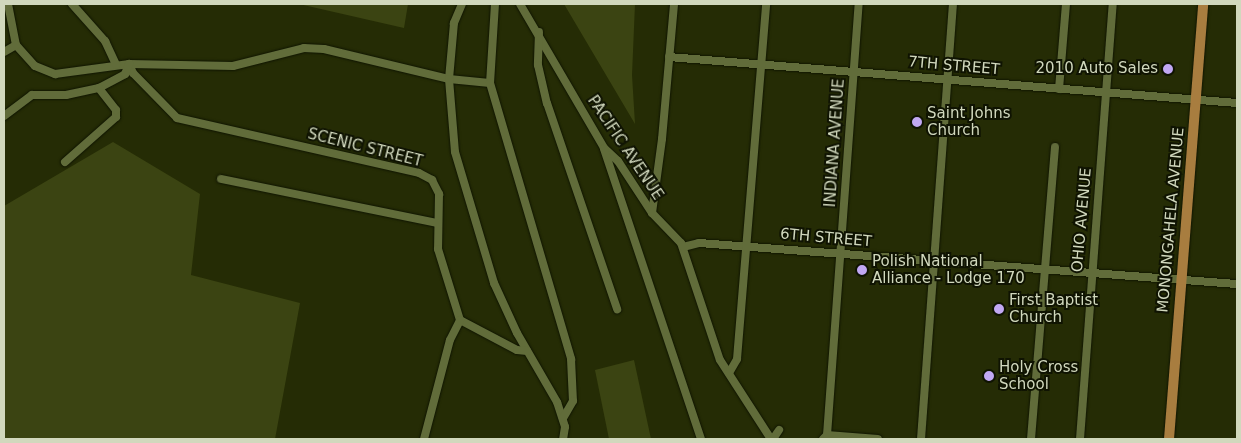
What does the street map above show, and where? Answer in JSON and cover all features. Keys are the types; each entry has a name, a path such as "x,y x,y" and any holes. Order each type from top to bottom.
{"main road":[{"name":"MONONGAHELA AVENUE","path":"1169,439 1203,4"}],"street":[{"path":"8,4 16,46 34,66 55,74 129,64 233,66 304,48 324,49 449,79 490,83"},
{"path":"72,4 105,41 116,65"},
{"path":"462,4 454,23 449,79 456,152 466,194 494,283 527,351 563,418 563,439"},
{"path":"495,4 490,83 571,359 573,401 563,418"},
{"name":"PACIFIC AVENUE","path":"520,4 539,32 604,148 618,161 652,213 683,247 720,360 772,439"},
{"path":"652,213 674,4"},
{"path":"729,373 737,359 766,4"},
{"name":"INDIANA AVENUE","path":"825,437 860,4"},
{"path":"921,439 949,80 953,4"},
{"path":"1059,89 1066,4"},
{"name":"OHIO AVENUE","path":"1080,439 1113,4"},
{"path":"539,32 538,65 546,103 617,309"},
{"path":"4,52 16,46"},
{"name":"7TH STREET","path":"669,57 1237,103"},
{"path":"4,116 32,95 66,95 99,88 124,74 129,64"},
{"name":"SCENIC STREET","path":"129,64 133,73 177,118 419,173 438,187 440,256 460,320"},
{"path":"65,162 116,117 116,110 99,88"},
{"path":"1031,439 1055,147"},
{"path":"604,148 701,439"},
{"path":"221,179 438,223"},
{"name":"6TH STREET","path":"683,247 699,243 747,246 1237,284"},
{"path":"424,439 450,340 460,320 517,350 527,351"},
{"path":"772,439 779,430"},
{"path":"825,437 878,439"}],"green space":[{"path":"299,4 408,4 404,28"},
{"path":"564,4 635,4 632,75 635,124"},
{"path":"113,142 200,194 191,275 300,303 275,439 4,439 4,206"},
{"path":"634,360 651,439 609,439 595,370"}],"place":[{"name":"2010 Auto Sales","path":"1168,69"},
{"name":"Saint Johns Church","path":"917,122"},
{"name":"Polish National Alliance - Lodge 170","path":"862,270"},
{"name":"First Baptist Church","path":"999,309"},
{"name":"Holy Cross School","path":"989,376"}]}
